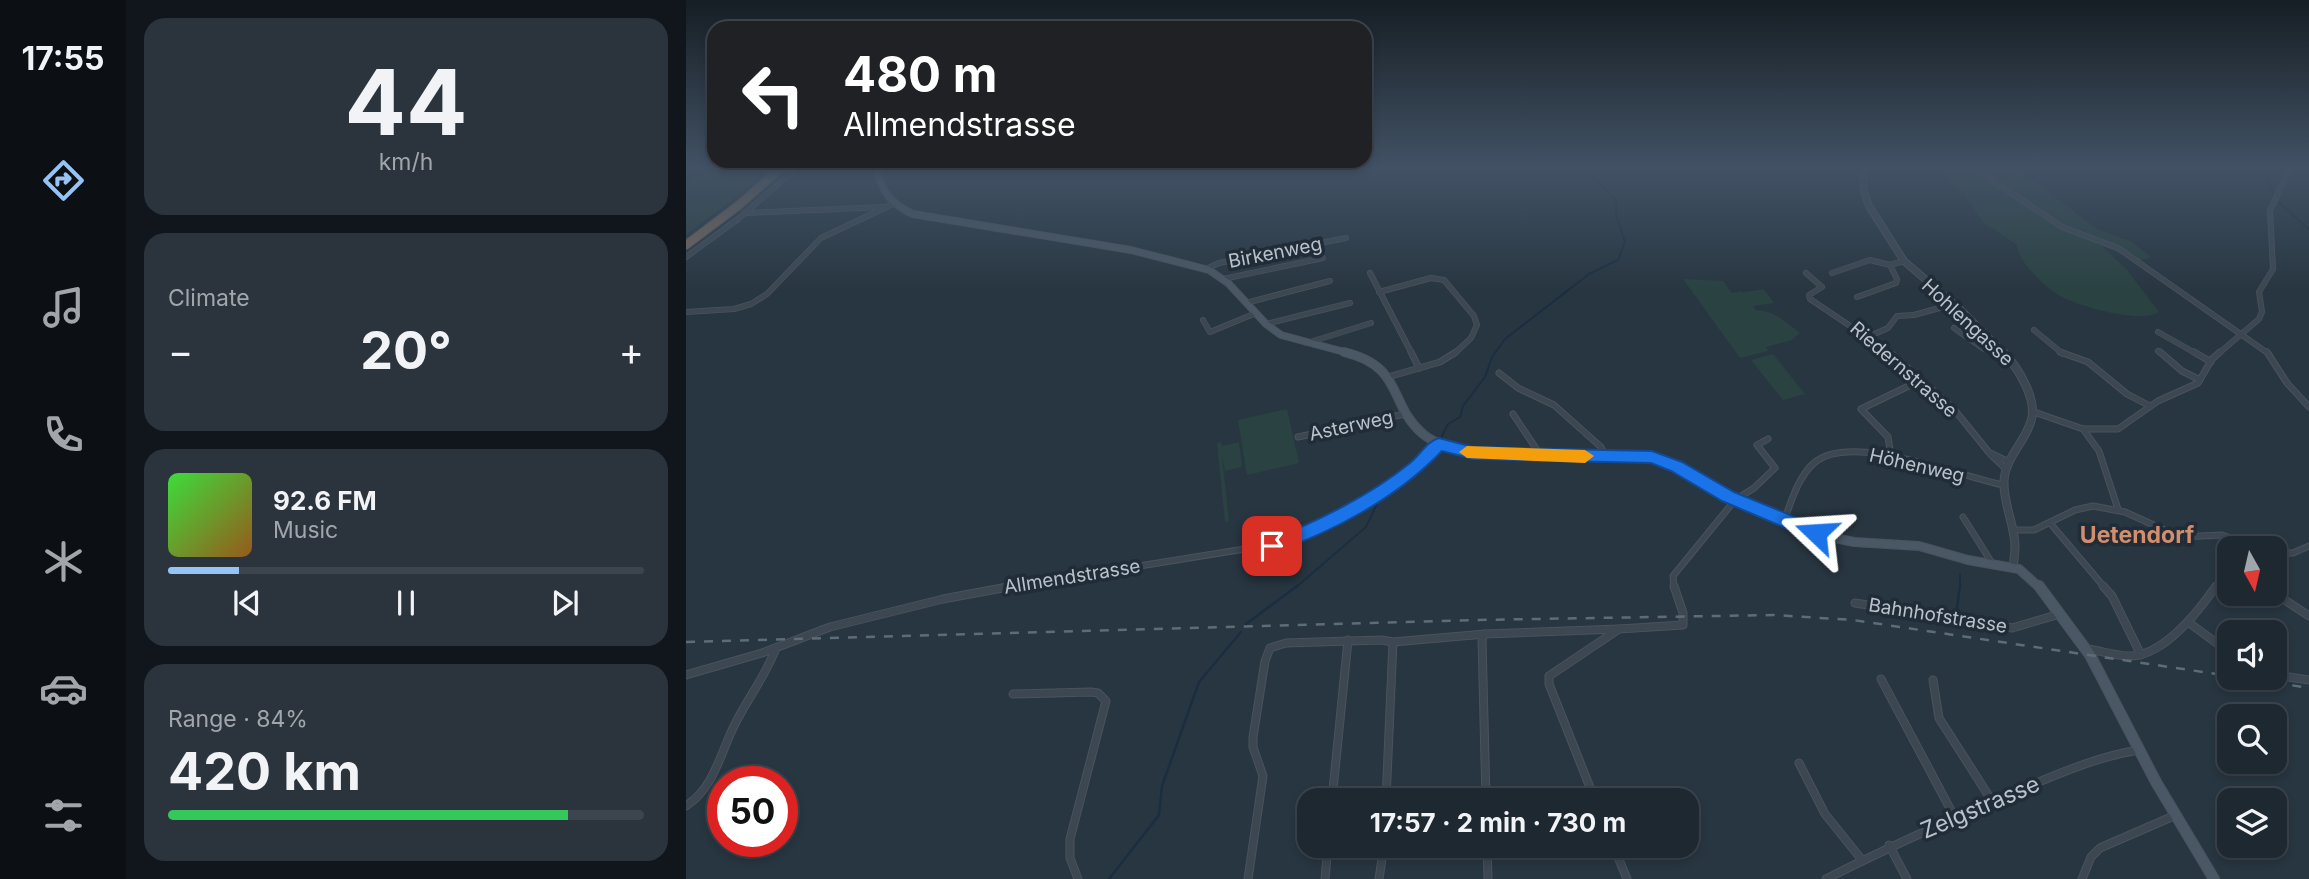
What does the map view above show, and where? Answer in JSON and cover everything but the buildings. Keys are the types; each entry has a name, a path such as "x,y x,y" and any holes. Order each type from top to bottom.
{"highway":[{"path":"686,243 730,208"},
{"path":"686,243 735,208"}],"main road":[{"path":"896,208 933,219 1120,248 1206,269 1223,279 1266,324 1284,337 1365,358 1378,366 1388,377 1405,414 1417,429 1439,444 1473,453 1643,456 1660,459 1735,500 1834,538 1915,545 1968,560 2013,567 2032,578 2085,648 2139,750 2214,879"}],"street":[{"path":"686,257 750,208"},
{"path":"744,213 848,208"},
{"path":"686,312 741,308 754,302 770,290 821,238 886,208"},
{"name":"Hohlengasse","path":"1870,208 1904,261 1954,304 2003,352 2020,373 2034,412"},
{"path":"2034,208 2062,227 2118,248 2267,352 2287,383 2309,407"},
{"path":"2013,567 2015,545 2003,485 2007,466 2030,425 2034,412 2082,429 2118,429 2130,423 2150,406 2200,380 2211,362 2240,334 2255,324 2262,312 2259,292 2273,269 2271,208"},
{"name":"Birkenweg","path":"1206,269 1219,263 1346,238"},
{"path":"1223,279 1323,258"},
{"path":"1832,273 1870,260 1890,265 1904,261"},
{"path":"1857,296 1896,283 1897,279 1890,265"},
{"path":"1370,273 1419,368"},
{"name":"Riedernstrasse","path":"1806,273 1822,287 1809,295 1810,299 1870,336 1959,414 1987,452 2007,466"},
{"path":"1379,292 1431,278 1441,278 1450,284 1476,320 1474,334 1455,357 1388,377"},
{"path":"1246,303 1331,281"},
{"path":"1266,324 1350,303"},
{"path":"1870,336 1888,328 1897,316 1914,315 1954,304"},
{"path":"1203,320 1210,332 1256,313"},
{"path":"1304,344 1371,323"},
{"path":"1954,328 1984,349 2003,352"},
{"path":"2034,330 2062,354 2088,362 2127,394 2150,406"},
{"path":"2158,332 2211,362"},
{"path":"2158,351 2182,371 2200,380"},
{"path":"1499,373 1518,388 1554,405 1601,447 1605,456"},
{"path":"1883,453 1890,449 1888,437 1861,409 1921,380"},
{"name":"Asterweg","path":"1298,437 1405,414"},
{"path":"1513,414 1541,456"},
{"path":"2082,429 2099,451 2118,509"},
{"path":"1248,879 1263,776 1253,747 1253,737 1268,650 1286,643 1348,640 1393,642 1485,634 1683,625 1685,617 1672,578 1735,500 1754,488 1775,468 1757,445 1768,439"},
{"name":"Allmendstrasse","path":"686,675 776,648 839,625 967,593 1288,542 1315,530 1378,493 1416,467 1439,444"},
{"name":"Höhenweg","path":"1784,521 1800,483 1815,462 1838,452 1883,453 2003,485"},
{"path":"2012,530 2031,531 2082,508 2093,506 2118,509 2176,535 2225,536"},
{"path":"1963,516 1992,563"},
{"path":"2050,523 2106,587 2141,654"},
{"path":"2287,553 2309,546"},
{"path":"2085,648 2122,655 2141,654 2152,650 2203,607 2217,585"},
{"path":"2287,602 2309,616"},
{"name":"Bahnhofstrasse","path":"1855,603 2012,628 2060,614"},
{"path":"2188,622 2217,643"},
{"path":"1590,788 1549,684 1549,676 1619,629"},
{"path":"1485,634 1482,639 1486,788"},
{"path":"1333,788 1348,640"},
{"path":"1387,788 1393,642"},
{"path":"686,806 698,798 710,782 735,724 771,662 776,648"},
{"path":"2287,677 2309,680"},
{"path":"1881,679 1954,816"},
{"path":"1933,680 1938,693 1936,709 1939,718 1992,801"},
{"path":"1013,694 1098,692 1106,701 1070,839 1070,858 1078,879"},
{"name":"Zelgstrasse","path":"1826,879 1889,845 1954,816 2087,764 2139,750"},
{"path":"1799,763 1825,814 1863,860"},
{"path":"2082,879 2091,857 2100,848 2176,816"},
{"path":"1889,845 1907,879"},
{"path":"1325,879 1327,858"},
{"path":"1379,879 1382,858"},
{"path":"1487,858 1488,879"},
{"path":"1618,858 1627,879"}],"green space":[{"path":"686,208 721,208 686,235"},
{"path":"1974,208 2069,208 2097,229 2132,242 2151,257 2139,261 2102,246 2127,270 2159,312 2139,316 2125,315 2071,301 2041,282 2027,267 2017,245 1983,222"},
{"path":"1683,279 1723,281 1732,293 1742,291 1745,295 1744,292 1764,289 1774,303 1753,306 1756,310 1774,315 1800,333 1792,340 1766,347 1768,351 1740,358"},
{"path":"1773,354 1805,394 1783,400 1751,360"},
{"path":"1287,409 1299,463 1247,475 1238,420"},
{"path":"1221,442 1222,446 1239,442 1242,467 1225,471 1222,456 1229,521 1225,522 1217,443"}],"waterway":[{"path":"1441,438 1448,424 1460,417 1463,406 1485,377 1492,357 1505,339 1589,274 1618,260 1625,242 1616,208"},
{"path":"2285,208 2309,229"},
{"path":"1295,588 1366,527 1378,502 1418,472"},
{"path":"1960,574 1960,586"},
{"path":"1246,624 1297,586"},
{"path":"1956,615 1960,586"},
{"path":"1109,879 1159,815 1162,786 1199,682 1241,632"}],"railway":[{"path":"686,642 1474,620 1774,615 1853,620 2217,674"},
{"path":"2287,685 2309,688"}],"slow traffic":[{"path":"1467,452 1585,456"}],"district":[{"name":"Uetendorf","path":"2137,535"}],"route":[{"path":"1272,546 1308,534 1367,500 1421,464 1439,444 1473,453 1652,457 1677,467 1716,491 1816,533"}]}
